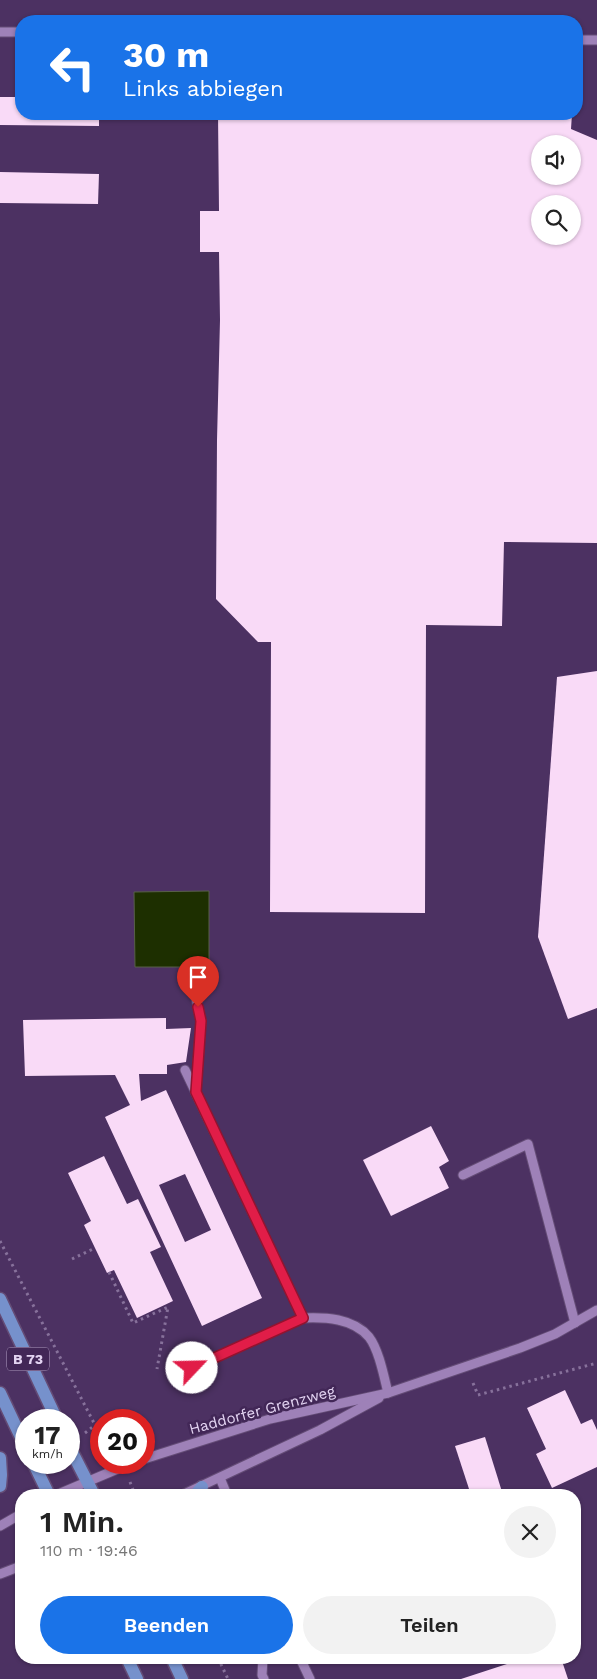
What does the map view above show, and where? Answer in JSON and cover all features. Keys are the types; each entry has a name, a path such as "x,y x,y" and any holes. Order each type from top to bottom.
{"main road":[{"name":"B 73","path":"0,1299 52,1409"},
{"path":"0,1393 15,1425"},
{"path":"0,1458 0,1486"},
{"path":"80,1469 91,1489"},
{"path":"39,1474 46,1489"},
{"path":"130,1664 137,1679"},
{"path":"175,1664 182,1679"}],"street":[{"path":"0,32 15,32"},
{"path":"583,40 597,40"},
{"path":"195,993 201,1021 196,1092"},
{"path":"185,1070 303,1318"},
{"path":"463,1175 528,1144 575,1323"},
{"name":"Haddorfer Grenzweg","path":"155,1456 270,1419 388,1393 520,1348 555,1334 597,1310"},
{"path":"175,1376 303,1318 320,1317 354,1325 369,1337 388,1393"},
{"name":"Haddorfer Grenzweg","path":"201,1489 220,1478 320,1430 388,1393"},
{"path":"69,1489 104,1474"},
{"path":"220,1478 225,1489"},
{"path":"0,1526 15,1517"},
{"path":"0,1574 15,1568"},
{"path":"263,1664 262,1675 264,1679"},
{"path":"303,1664 310,1679"}],"path":[{"path":"0,1241 90,1415"},
{"path":"72,1259 96,1248"},
{"path":"109,1272 133,1323 168,1307 156,1377"},
{"path":"478,1395 597,1363"},
{"path":"221,1664 228,1679"}],"shaded area":[{"path":"209,891 209,967 135,967 134,892"}],"building":[{"path":"0,97 15,97 15,120 99,120 99,126 0,125"},
{"path":"218,120 572,120 571,129 597,140 597,543 504,542 502,626 426,625 425,913 270,912 271,642 258,642 216,599 220,320 219,252 200,252 200,211 219,211"},
{"path":"0,172 99,174 98,204 0,203"},
{"path":"597,671 597,1008 568,1019 538,937 557,677"},
{"path":"166,1018 166,1029 191,1028 186,1062 167,1065 167,1074 139,1074 141,1101 166,1090 262,1298 202,1326 105,1117 130,1105 115,1075 25,1076 23,1020","holes":["185,1174 211,1230 185,1242 159,1185"]},
{"path":"431,1126 449,1161 439,1167 449,1188 391,1216 363,1160"},
{"path":"104,1156 127,1204 138,1199 161,1247 150,1252 173,1301 137,1318 114,1270 107,1273 84,1225 91,1221 68,1173"},
{"path":"565,1390 581,1424 592,1419 597,1430 597,1467 552,1488 536,1454 546,1449 527,1408"},
{"path":"485,1437 501,1489 469,1489 455,1446"},
{"path":"507,1664 563,1664 568,1679 461,1679"}],"route":[{"path":"192,1368 303,1318 196,1092 201,1021 198,1007"}]}
